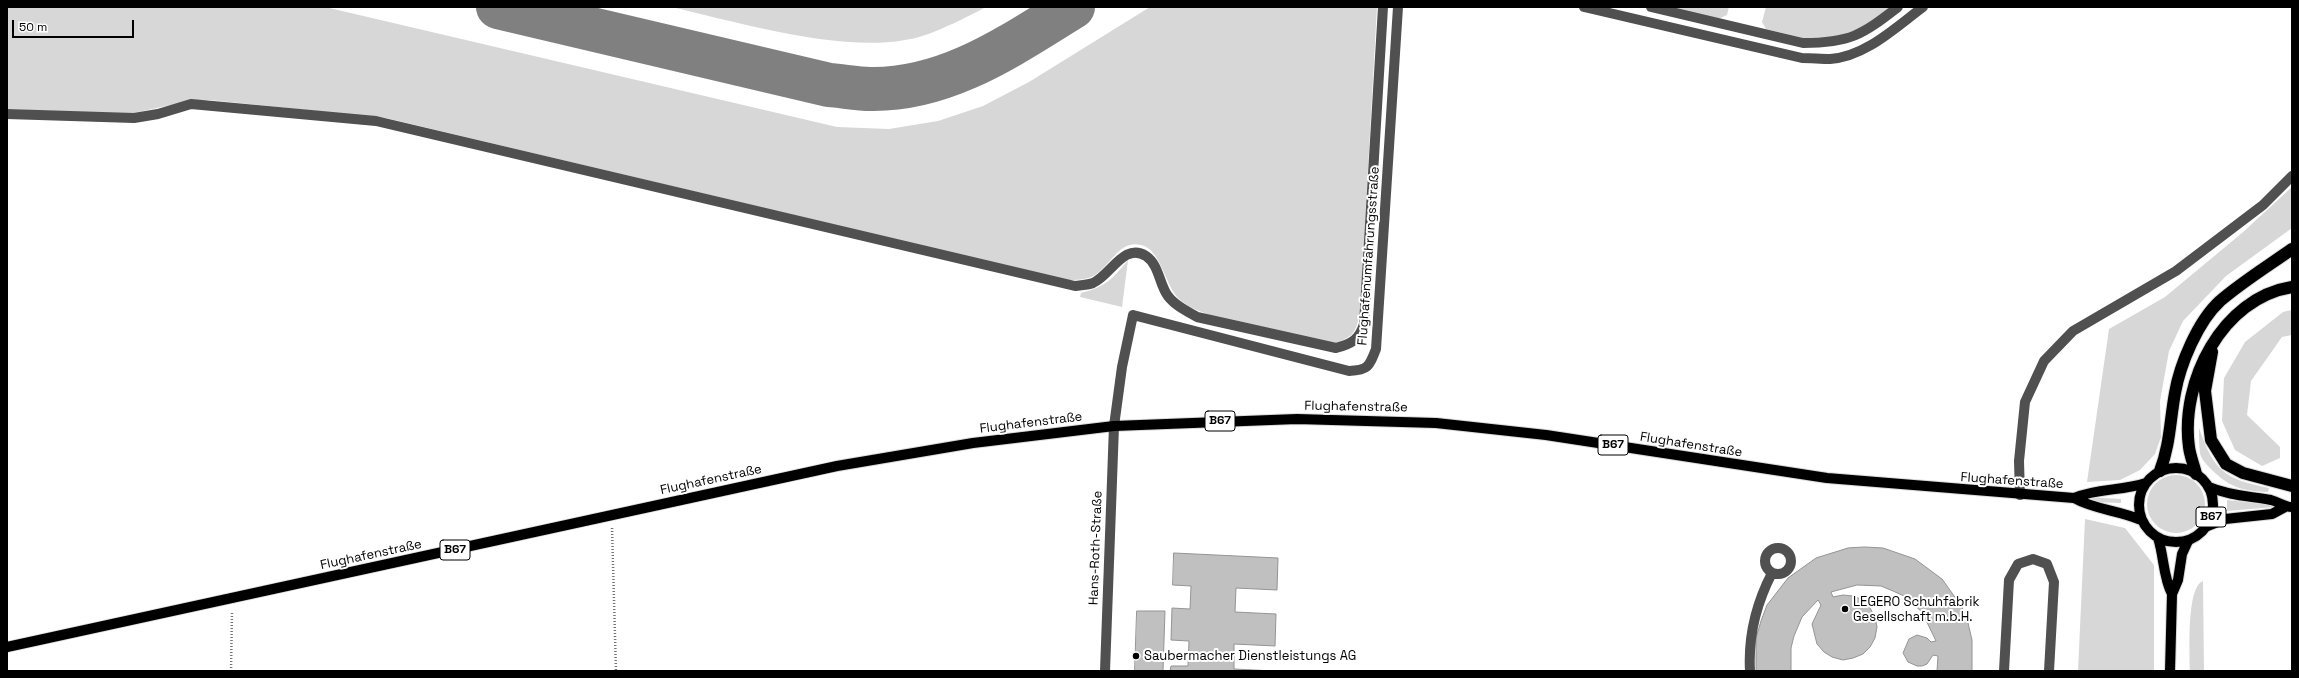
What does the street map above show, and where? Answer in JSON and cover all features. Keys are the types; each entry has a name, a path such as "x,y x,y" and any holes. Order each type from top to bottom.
{"highway":[{"path":"2160,471 2167,454 2175,393 2183,360 2198,330 2219,302 2292,249"},
{"path":"2196,474 2189,447 2189,412 2193,386 2201,365 2213,343 2231,321 2251,304 2266,294 2292,287"},
{"path":"2213,343 2206,391 2211,440 2226,464 2243,473 2292,486"}],"main road":[{"name":"Flughafenstraße","path":"7,647 837,466 973,443 1114,426 1267,420 1380,420 1436,423 1546,435 1827,478 2020,495 2074,498 2087,505 2126,513 2142,520"},
{"path":"2160,471 2176,468 2196,474"},
{"name":"Flughafenstraße","path":"2158,538 2152,534 2142,520 2138,507 2140,493 2146,483 2160,471"},
{"name":"B67","path":"2196,474 2209,488 2226,494 2273,501 2288,507"},
{"name":"Flughafenstraße","path":"2074,498 2088,492 2129,489 2146,483"},
{"name":"B67","path":"2206,528 2213,514 2209,488"},
{"name":"B67","path":"2158,538 2174,544 2188,541 2206,528 2225,519 2272,514 2288,507"},
{"path":"2158,538 2164,556 2166,584 2172,594"},
{"path":"2170,671 2172,594 2178,580 2182,554 2188,541"}],"street":[{"path":"7,114 134,118 158,114 191,104 376,121 1075,286 1093,283 1111,270 1125,254 1136,257 1145,256 1153,263 1166,294 1182,309 1197,317 1336,348 1351,344 1360,336 1364,324 1383,7"},
{"name":"Flughafenumfahrungsstraße","path":"1114,426 1122,367 1134,315 1349,371 1362,370 1370,365 1376,349 1398,7"},
{"path":"1584,7 1802,58 1831,59 1853,53 1876,43 1923,7"},
{"path":"1651,7 1803,43 1822,43 1846,39 1864,33 1898,7"},
{"path":"2020,495 2019,461 2025,402 2044,361 2073,332 2176,271 2263,205 2292,176"},
{"name":"Hans-Roth-Straße","path":"1105,671 1114,426"},
{"path":"2004,671 2009,580 2018,564 2033,559 2047,564 2054,582 2049,671"},
{"path":"1750,671 1750,636 1763,590 1772,574"}],"path":[{"path":"611,516 616,671"},
{"path":"231,671 232,599"}],"shaded area":[{"path":"7,7 325,7 837,127 889,129 938,121 983,106 1029,82 1150,7 1377,7 1359,319 1353,332 1347,338 1336,343 1276,332 1209,315 1179,299 1170,286 1158,260 1148,248 1141,245 1133,244 1127,246 1116,254 1101,271 1092,277 1066,280 386,118 209,100 189,101 129,114 7,109"},
{"path":"672,7 986,7 945,27 919,37 892,42 861,43 829,40 762,29"},
{"path":"1670,7 1729,7 1727,15 1718,19"},
{"path":"1766,7 1892,7 1867,27 1835,37 1807,39 1766,29 1762,22"},
{"path":"2292,187 2292,228 2226,276 2183,321 2169,351 2160,401 2161,437 2155,454 2140,470 2120,480 2087,482 2109,329 2165,297 2242,233"},
{"path":"1128,260 1122,307 1080,297 1081,293 1096,288 1108,281"},
{"path":"2292,310 2292,335 2282,337 2251,381 2247,415 2280,447 2280,458 2262,466 2235,450 2222,421 2224,378 2245,342 2283,312"},
{"path":"2199,428 2204,443 2210,454 2216,464 2223,471 2241,481 2269,488 2268,492 2243,489 2223,480 2205,463 2201,455 2199,447"},
{"path":"2176,475 2187,477 2197,483 2203,493 2205,504 2203,515 2197,525 2187,531 2176,533 2165,531 2155,525 2149,515 2147,504 2149,493 2155,483 2165,477"},
{"path":"2086,497 2121,499 2121,503 2089,502"},
{"path":"2227,500 2272,505 2274,507 2227,511"},
{"path":"2085,519 2125,528 2154,565 2154,671 2078,671"},
{"path":"2203,581 2204,671 2190,671 2191,608 2198,586"}],"building":[{"name":"LEGERO Schuhfabrik Gesellschaft m.b.H.","path":"1848,548 1883,548 1915,559 1942,579 1962,607 1968,623 1972,640 1972,671 1937,671 1938,656 1933,655 1927,664 1922,666 1917,666 1908,662 1903,653 1909,639 1917,635 1927,638 1931,642 1936,641 1922,612 1904,596 1881,586 1857,585 1831,592 1833,597 1843,595 1853,596 1863,600 1875,617 1877,627 1875,638 1870,647 1863,654 1843,660 1832,657 1824,652 1817,644 1812,624 1821,605 1818,600 1802,617 1794,636 1791,648 1791,671 1756,671 1756,638 1761,621 1767,605 1788,578 1816,558"},
{"path":"1174,553 1278,558 1277,590 1236,588 1235,612 1276,614 1275,646 1234,644 1234,669 1274,671 1170,671 1171,666 1188,666 1189,641 1171,640 1172,608 1190,609 1191,586 1173,585"},
{"path":"1137,611 1165,611 1163,671 1135,671"}],"taxiway":[{"path":"498,7 829,85 860,89 899,87 926,82 952,74 978,63 1002,50 1073,7"}],"place":[{"name":"LEGERO Schuhfabrik Gesellschaft m.b.H.","path":"1845,609"},
{"name":"Saubermacher Dienstleistungs AG","path":"1136,656"}]}
